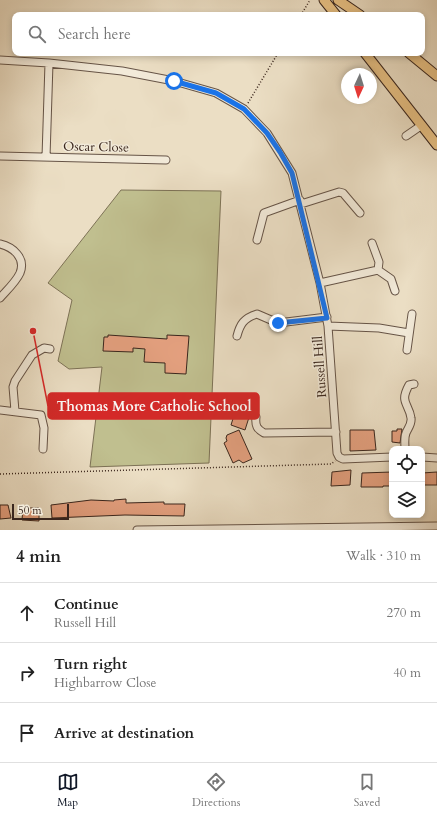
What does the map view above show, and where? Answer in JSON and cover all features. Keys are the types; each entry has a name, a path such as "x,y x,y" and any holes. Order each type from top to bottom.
{"main road":[{"path":"324,0 334,12"},
{"path":"338,0 356,12"},
{"path":"367,56 437,145"},
{"path":"413,56 437,76"}],"street":[{"name":"Russell Hill","path":"0,60 49,63 122,71 174,81 216,93 244,109 267,133 292,173 320,283 328,326 337,453 339,458"},
{"name":"Oscar Close","path":"46,157 49,63"},
{"path":"406,136 422,125"},
{"name":"Oscar Close","path":"0,156 166,160"},
{"path":"257,240 264,212 300,202 339,192 343,193 360,213"},
{"path":"372,243 379,262 378,270"},
{"path":"0,244 9,246 19,256 21,264 20,274 0,298"},
{"path":"320,283 378,270 391,279 395,291"},
{"path":"237,336 240,324 250,316 257,314 278,323 327,318"},
{"path":"408,350 412,314"},
{"path":"328,326 379,328 409,333"},
{"path":"15,411 13,387 15,381 32,355 44,348 50,349"},
{"path":"405,446 406,434 411,423 411,417 404,400 405,391 409,385 414,384"},
{"path":"0,410 41,415 44,428 43,449"},
{"path":"256,417 255,424 258,429 264,433 336,432"},
{"path":"339,458 389,457"},
{"path":"425,457 437,458"},
{"path":"137,530 437,526"}],"path":[{"path":"303,12 310,0"},
{"path":"244,109 276,56"},
{"path":"0,474 331,464 339,458"}],"shaded area":[{"path":"121,190 221,191 209,463 90,467 102,367 69,369 58,361 72,300 48,283"}],"building":[{"path":"108,335 167,339 167,335 189,336 186,374 165,373 165,363 144,362 145,349 133,348 133,352 103,351 104,337 108,337"},
{"path":"237,406 251,411 245,430 231,425"},
{"path":"397,429 402,429 400,443 392,442 392,431 397,431"},
{"path":"239,430 252,459 243,463 239,460 233,463 224,443 227,441 227,435"},
{"path":"350,430 374,430 376,450 350,451"},
{"path":"351,470 350,485 331,486 332,472"},
{"path":"389,472 389,486 361,487 362,473"},
{"path":"437,472 437,485 425,485 425,473"},
{"path":"126,499 126,503 164,502 164,504 185,504 184,516 125,515 52,518 51,505 91,500 114,501"},
{"path":"0,505 8,505 11,518 0,519"},
{"path":"23,508 39,508 39,521 22,520"}],"place":[{"name":"Thomas More Catholic School","path":"33,331"}],"route":[{"path":"174,81 216,93 244,109 267,133 292,173 300,200 327,318 278,323"}]}
